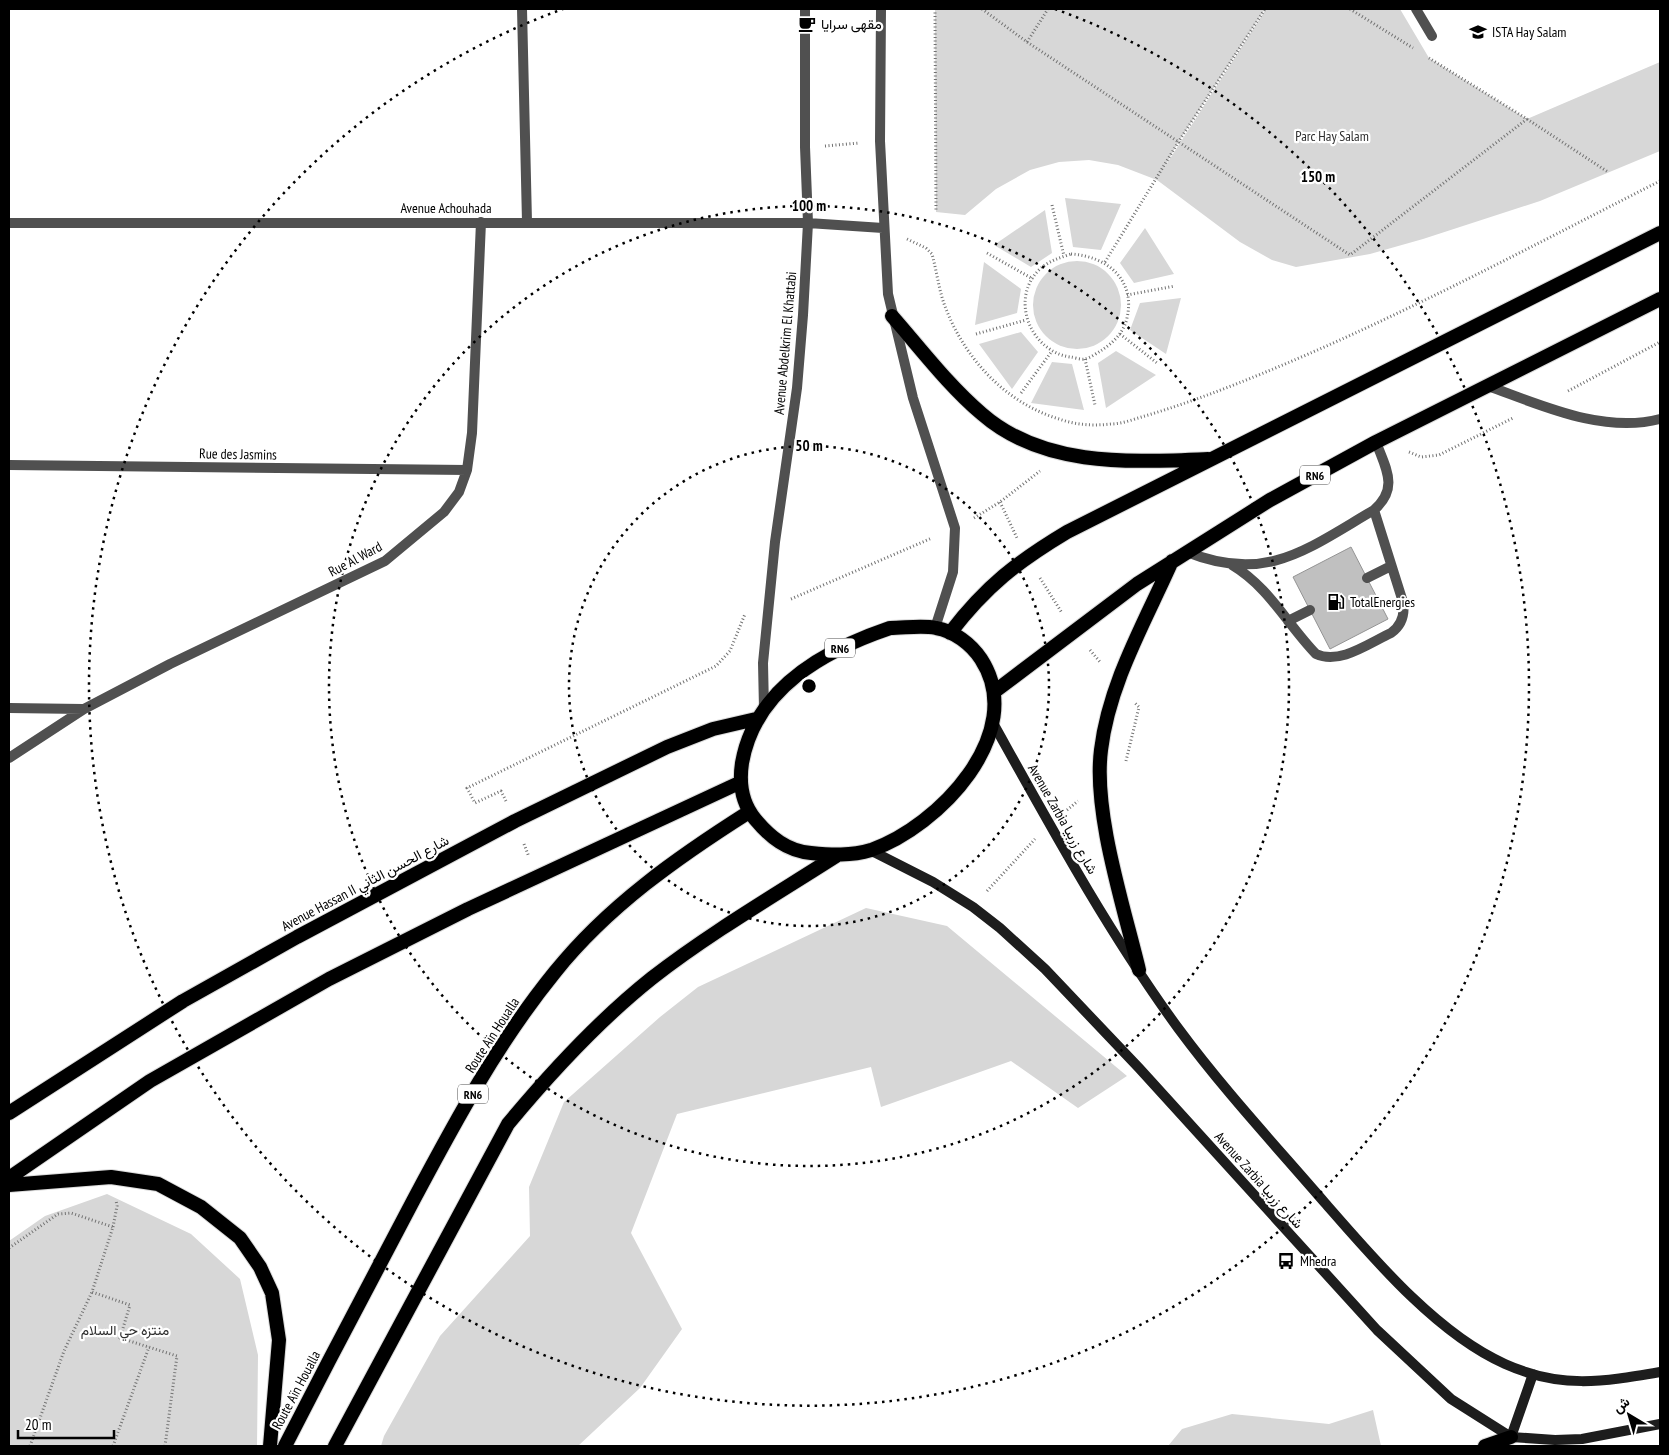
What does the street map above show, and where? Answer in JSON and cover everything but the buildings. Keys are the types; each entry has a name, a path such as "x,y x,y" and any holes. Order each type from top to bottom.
{"highway":[{"path":"950,633 972,605 998,579 1026,557 1067,532 1660,232"},
{"name":"RN6","path":"994,692 1074,630 1172,561 1270,500 1376,442 1660,299"},
{"path":"892,316 957,390 983,416 1015,436 1051,452 1088,458 1140,462 1214,459"},
{"path":"1138,970 1111,853 1100,785 1101,750 1107,716 1118,683 1172,561"},
{"name":"RN6","path":"890,628 935,628 950,633 972,646 987,669 994,692 993,723 983,755 956,790 921,822 896,838 870,850 836,856 801,852 769,837 749,812 739,783 744,750 760,714 791,679 825,656 856,640 890,628"},
{"name":"Avenue Hassan II شارع الحسن الثاني","path":"9,1114 183,1001 296,937 515,821 666,748 713,729 760,714"},
{"path":"9,1178 158,1077 329,980 536,876 739,783"},
{"name":"Route Aïn Houalla","path":"285,1446 436,1158 508,1036 555,971 632,894 683,854 749,812"},
{"name":"RN6","path":"335,1446 508,1124 542,1083 585,1037 653,978 729,925 836,856"},
{"path":"9,1185 111,1177 158,1184 201,1207 240,1238 260,1266 272,1293 279,1340 270,1446"},
{"path":"1485,1446 1512,1441"}],"main road":[{"name":"Avenue Zarbia شارع زربيا","path":"993,723 1049,823 1138,970 1216,1077 1355,1237 1429,1313 1478,1350 1505,1364 1533,1374 1565,1381 1598,1383 1660,1372"},
{"name":"Avenue Zarbia شارع زربيا","path":"870,850 933,882 972,907 1000,928 1045,969 1146,1075 1377,1330 1452,1399 1512,1441 1582,1439 1660,1424"},
{"path":"1512,1441 1533,1374"}],"street":[{"path":"522,9 526,222"},
{"name":"Avenue Abdelkrim El Khattabi","path":"760,714 775,542 797,388 808,223 805,147 805,9"},
{"path":"881,9 880,141 883,228 888,294 913,398 955,528 953,572 935,628"},
{"path":"1416,9 1432,36"},
{"name":"Rue Al Ward","path":"9,758 84,710 170,664 384,561 444,512 459,492 467,470 472,433 481,222"},
{"name":"Avenue Achouhada","path":"9,223 808,223 883,228"},
{"path":"1488,386 1541,405 1594,420 1632,423 1660,419"},
{"path":"1187,552 1209,561 1232,565 1256,565 1302,552 1374,510 1382,502 1388,492 1389,481 1376,442"},
{"name":"Rue des Jasmins","path":"9,465 467,470"},
{"path":"1232,565 1256,582 1316,654 1324,658 1334,659 1391,633 1401,623 1404,609 1374,510"},
{"path":"1367,578 1391,566"},
{"path":"1288,621 1310,610"},
{"path":"9,708 84,710"}],"path":[{"path":"936,9 936,212"},
{"path":"982,9 1027,42 1350,255 1527,119"},
{"path":"1027,42 1048,9"},
{"path":"1105,262 1179,141 1265,9"},
{"path":"1350,9 1527,119 1608,172"},
{"path":"805,147 880,141"},
{"path":"883,228 918,244 932,254 939,287 952,322 969,352 986,373 1020,402 1060,420 1081,425 1113,424 1185,404 1224,390 1348,337 1464,282 1660,181"},
{"path":"1052,205 1064,256"},
{"path":"987,253 1033,279"},
{"path":"1071,254 1088,255 1105,262 1117,273 1125,287 1129,303 1127,319 1120,334 1109,346 1085,359 1062,356 1052,351 1034,335 1026,320 1025,302 1033,279 1039,270 1054,259 1071,254"},
{"path":"1127,295 1175,286"},
{"path":"976,334 1026,320"},
{"path":"1120,334 1157,363"},
{"path":"1020,393 1052,351"},
{"path":"1085,359 1095,405"},
{"path":"536,876 515,821 501,791 475,804 467,788 716,666 730,651 744,614 769,608 955,528 1000,502 1038,475 1051,452 1060,420"},
{"path":"972,907 1049,823 1100,785 1123,774 1139,707 1074,630 1026,557 1000,502"},
{"path":"9,1248 58,1214 71,1213 113,1227 92,1292 64,1351 30,1446"},
{"path":"92,1292 130,1304 120,1338 177,1356 165,1446"},
{"path":"113,1446 149,1347"}],"green space":[{"name":"Parc Hay Salam","path":"935,9 1265,9 1179,141 1164,168 1266,9 1400,9 1429,58 1527,119 1660,62 1660,151 1540,201 1423,239 1370,254 1296,267 1272,260 1240,242 1157,180 1118,165 1089,160 1059,162 1030,170 996,189 965,215 936,212"},
{"path":"1065,198 1121,204 1101,250 1073,247"},
{"path":"1045,210 1052,253 1031,267 994,245"},
{"path":"1145,228 1174,274 1134,283 1120,263"},
{"path":"1077,261 1094,264 1102,268 1114,280 1118,288 1121,305 1118,322 1114,330 1102,342 1094,346 1077,349 1060,346 1052,342 1040,330 1036,322 1033,305 1036,288 1040,280 1052,268 1060,264"},
{"path":"984,262 1021,289 1017,313 975,325"},
{"path":"1181,298 1166,354 1130,330 1140,303"},
{"path":"1021,332 1038,352 1012,389 979,344"},
{"path":"1116,351 1156,375 1106,408 1098,363"},
{"path":"1052,362 1072,364 1084,410 1031,403"},
{"path":"866,908 947,926 1127,1076 1078,1108 1011,1061 881,1107 871,1067 677,1114 631,1233 682,1329 640,1388 578,1446 381,1446 384,1436 440,1336 530,1236 529,1187 564,1102 660,1017 698,987"},
{"name":"منتزه حي السلام","path":"107,1194 191,1234 240,1279 258,1355 257,1446 9,1446 9,1241 45,1216"},
{"path":"1373,1410 1381,1446 1168,1446 1182,1429 1232,1414 1329,1424"}],"place":[{"name":"مقهى سرايا","path":"807,24"},
{"name":"ISTA Hay Salam","path":"1478,32"},
{"name":"TotalEnergies","path":"1336,602"},
{"name":"Mhedra","path":"1286,1261"}]}
